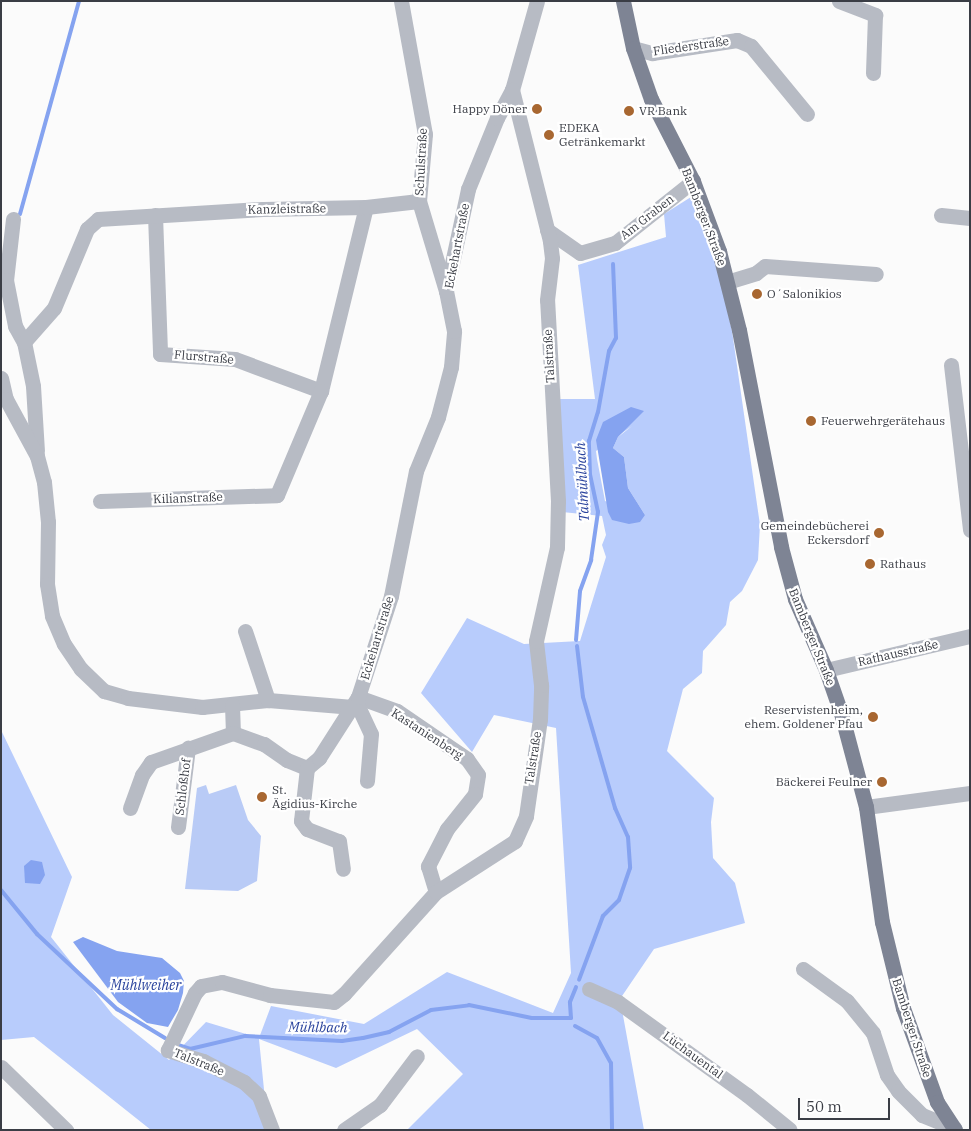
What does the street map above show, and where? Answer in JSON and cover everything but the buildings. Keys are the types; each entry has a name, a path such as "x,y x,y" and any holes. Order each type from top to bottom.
{"main road":[{"name":"Bamberger Straße","path":"623,1 633,48 651,99 693,181 719,252 727,282 781,548 795,599 826,670 866,807 882,922 903,1008 937,1102 955,1129"}],"street":[{"name":"Schulstraße","path":"401,1 425,134 419,201 446,291"},
{"name":"Eckehartstraße","path":"307,768 319,758 355,702 391,596 416,470 438,417 451,367 454,331 446,291 468,189 512,90 538,1"},
{"path":"839,1 875,15 873,73"},
{"name":"Fliederstraße","path":"633,48 652,53 737,40 751,46 807,114"},
{"name":"Talstraße","path":"272,1130 259,1096 244,1082 203,1061 168,1050 195,993 201,986 222,982 270,994 334,1002 344,994 436,892 515,841 526,816 540,719 541,685 536,641 557,547 558,501 547,300 552,258 547,230 512,90"},
{"name":"Am Graben","path":"547,230 580,253 615,243 693,181"},
{"name":"Kanzleistraße","path":"24,342 54,308 87,229 98,219 366,207 419,201"},
{"path":"321,390 366,207"},
{"name":"Flurstraße","path":"155,215 160,354 235,359 321,390"},
{"path":"941,215 970,218"},
{"path":"13,219 6,280 15,326 24,342 33,386 37,456 47,514 47,584 52,616 64,644 81,669 104,691 128,698 202,707 268,700 355,702 371,734 367,781"},
{"path":"727,282 756,273 765,266 876,274"},
{"path":"951,365 970,530"},
{"path":"1,378 6,400 37,456"},
{"name":"Kilianstraße","path":"100,501 276,496 321,390"},
{"path":"245,631 268,700"},
{"name":"Rathausstraße","path":"826,670 970,638"},
{"name":"Kastanienberg","path":"355,702 397,711 467,759 478,776 475,794 443,835 428,866 436,892"},
{"path":"232,705 233,733 264,744 287,760 307,768 301,822 307,829 339,841 343,868"},
{"name":"Schloßhof","path":"130,808 142,775 151,762 233,733"},
{"name":"Schloßhof","path":"178,826 188,748"},
{"path":"866,807 970,793"},
{"path":"803,969 847,1002 873,1033 887,1075 898,1090 922,1115 955,1129"},
{"name":"Lüchauental","path":"589,989 618,1002 747,1095 790,1130"},
{"path":"344,1130 380,1105 417,1056"},
{"path":"1,1067 66,1130"}],"shaded area":[{"path":"691,197 716,257 732,331 760,525 758,560 742,591 730,602 726,625 703,651 702,673 683,689 667,751 714,798 711,822 713,858 735,883 745,923 654,949 620,999 644,1130 407,1130 463,1074 417,1029 336,1068 259,1039 268,1130 151,1130 34,1037 1,1040 1,730 72,877 51,937 113,1015 169,1060 206,1022 259,1038 271,1006 364,1024 447,972 553,1013 571,973 556,728 494,715 472,752 421,693 467,618 524,644 580,641 606,557 602,545 606,535 602,516 562,512 557,399 595,399 578,265 666,237 664,214","holes":["632,426 618,437 613,448 624,457 628,488 645,515 605,501 596,451"]},
{"path":"206,785 209,794 236,785 248,820 261,836 257,881 238,891 185,889 197,788"}],"water":[{"path":"631,407 644,411 618,437 613,448 624,457 628,488 645,515 640,522 629,524 612,520 608,512 596,440 603,422"},
{"path":"31,860 42,862 45,875 40,884 25,883 24,866"},
{"name":"Mühlweiher","path":"83,937 117,951 162,958 180,973 184,981 183,993 178,1010 168,1027 147,1023 118,1002 73,942"}],"waterway":[{"path":"20,214 79,1"},
{"name":"Talmühlbach","path":"576,640 580,591 591,560 598,512 590,475 589,441 598,412 609,351 616,338 613,264"},
{"name":"Talmühlbach","path":"577,646 583,697 615,808 628,837 630,868 619,900 603,916 579,980"},
{"name":"Mühlbach","path":"1,890 37,934 117,1009 165,1038"},
{"name":"Mühlbach","path":"178,1045 190,1049 245,1036 342,1041 389,1032 431,1010 469,1005 532,1018 571,1018 570,1002 576,987"},
{"name":"Talmühlbach","path":"575,1026 597,1038 611,1063 612,1130"}],"place":[{"name":"Happy Döner","path":"537,109"},
{"name":"VR Bank","path":"629,111"},
{"name":"EDEKA Getränkemarkt","path":"549,135"},
{"name":"O´Salonikios","path":"757,294"},
{"name":"Feuerwehrgerätehaus","path":"811,421"},
{"name":"Gemeindebücherei Eckersdorf","path":"879,533"},
{"name":"Rathaus","path":"870,564"},
{"name":"Reservistenheim, ehem. Goldener Pfau","path":"873,717"},
{"name":"Bäckerei Feulner","path":"882,782"},
{"name":"St. Ägidius-Kirche","path":"262,797"}]}
